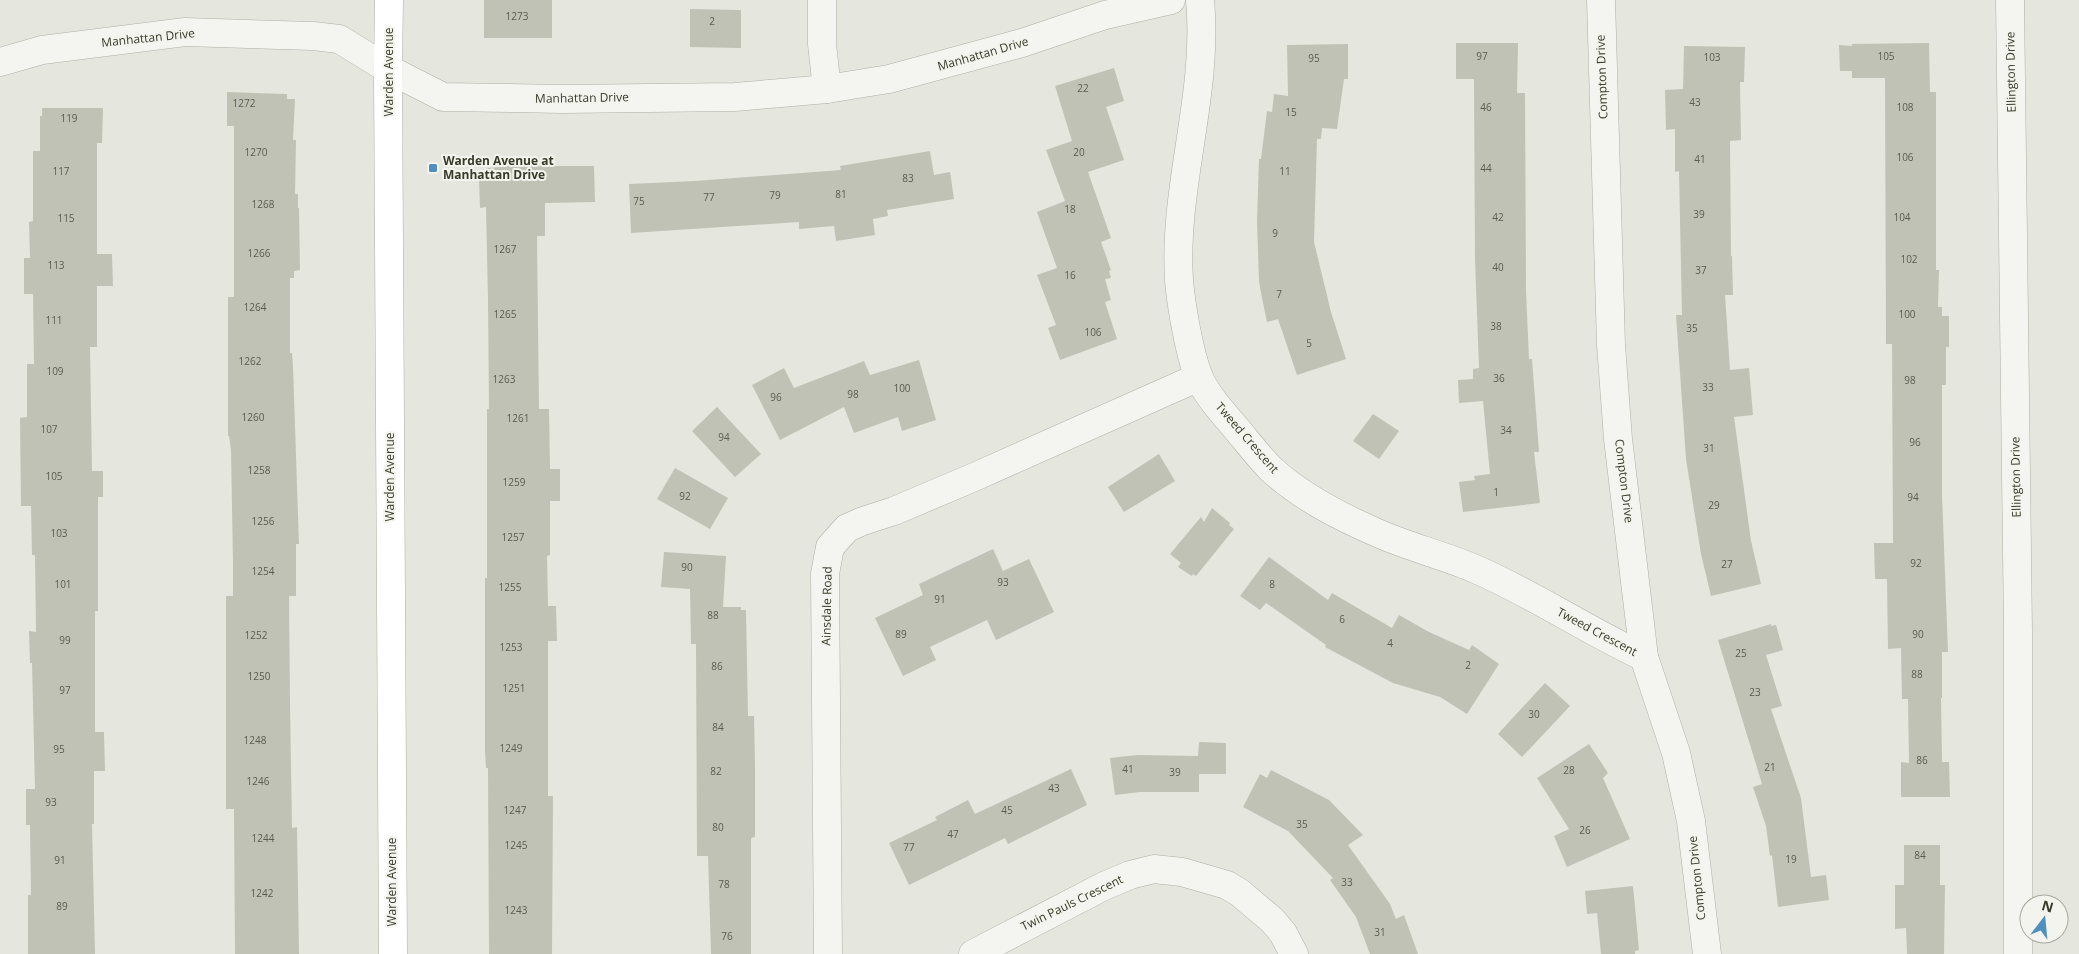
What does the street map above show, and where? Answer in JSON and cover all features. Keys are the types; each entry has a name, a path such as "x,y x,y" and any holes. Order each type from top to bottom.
{"main road":[{"name":"Warden Avenue","path":"389,0 393,954"}],"street":[{"path":"822,0 822,44 827,88"},
{"name":"Manhattan Drive","path":"0,62 42,50 186,32 313,36 339,38 388,69 444,97 564,99 735,97 827,88 889,79 1022,43 1105,16 1171,0"},
{"name":"Tweed Crescent","path":"1200,0 1203,26 1180,219 1179,280 1191,351 1199,376 1221,412 1272,469 1297,490 1330,510 1375,532 1473,568 1584,624 1610,641 1644,657"},
{"name":"Compton Drive","path":"1600,0 1610,345 1618,439 1644,657 1676,753 1691,821 1707,954"},
{"name":"Ellington Drive","path":"2010,0 2018,631 2018,954"},
{"name":"Ainsdale Road","path":"828,954 825,574 830,547 847,528 894,511 963,482 1199,376"},
{"name":"Twin Pauls Crescent","path":"973,954 1104,886 1130,875 1154,868 1182,872 1227,885 1240,893 1272,920 1283,933 1294,954"}],"building":[{"path":"484,0 552,0 552,38 484,38"},
{"path":"690,9 741,10 741,48 690,47"},
{"path":"1456,43 1518,43 1517,93 1525,93 1526,291 1529,359 1532,359 1539,452 1534,452 1540,503 1463,512 1459,482 1475,480 1474,476 1490,474 1483,401 1459,403 1458,380 1473,379 1473,369 1479,368 1475,260 1474,79 1456,79"},
{"path":"1929,43 1930,92 1936,92 1936,270 1939,270 1938,307 1942,307 1942,316 1949,316 1949,347 1946,347 1946,385 1942,385 1942,495 1948,652 1942,652 1941,698 1942,762 1949,762 1950,797 1901,797 1901,762 1909,763 1908,699 1902,699 1901,648 1888,649 1887,579 1875,579 1874,543 1893,543 1892,344 1886,344 1885,78 1852,78 1852,71 1840,71 1839,45"},
{"path":"1348,44 1348,79 1344,79 1337,129 1322,128 1321,139 1317,139 1314,242 1331,312 1346,359 1297,375 1278,319 1267,322 1259,281 1257,221 1259,159 1261,159 1267,111 1272,112 1274,94 1288,96 1287,45"},
{"path":"1684,46 1745,47 1744,82 1740,82 1741,140 1730,141 1733,295 1725,295 1730,370 1749,368 1753,415 1734,417 1751,541 1761,584 1711,596 1701,554 1686,459 1676,315 1682,315 1679,171 1675,172 1675,129 1666,130 1665,90 1683,89"},
{"path":"1114,68 1124,101 1106,107 1124,160 1088,172 1111,238 1101,242 1111,270 1109,271 1111,278 1105,279 1111,300 1105,302 1117,339 1060,360 1048,328 1056,325 1037,275 1057,268 1037,212 1065,201 1046,150 1072,141 1055,86"},
{"path":"227,92 287,94 287,99 295,99 293,140 296,140 295,194 298,194 299,208 300,270 294,271 294,278 290,278 290,353 292,353 293,367 299,544 296,544 296,596 289,596 292,828 297,827 299,954 235,954 234,809 226,809 226,596 233,596 231,450 228,436 228,297 234,297 234,126 227,126"},
{"path":"42,108 103,108 102,143 97,143 97,254 112,254 113,286 97,286 97,347 90,347 92,471 103,471 103,497 98,497 98,611 95,611 95,732 104,732 105,771 94,771 94,824 92,824 95,954 28,954 28,895 31,895 30,825 26,825 26,789 35,789 32,663 30,663 29,631 36,632 35,555 32,555 31,506 21,506 20,418 27,417 27,364 34,364 33,294 24,294 24,258 30,258 29,222 33,221 33,151 40,151 40,116 42,116"},
{"path":"930,151 934,175 950,172 954,199 887,210 888,216 873,219 875,235 836,241 834,226 799,229 799,222 631,233 629,184 841,170 840,166"},
{"path":"503,158 527,158 526,166 594,166 595,202 545,203 545,236 537,236 539,409 549,409 550,469 560,469 560,501 550,501 550,555 547,556 548,606 556,606 557,641 548,641 548,796 553,796 552,954 489,954 488,768 486,768 485,751 485,578 487,578 487,409 489,409 488,300 486,207 480,208 479,179 485,180 486,168 502,167"},
{"path":"919,360 936,420 902,431 898,417 854,433 844,407 780,440 752,385 784,368 794,388 864,361 870,375"},
{"path":"717,407 761,454 735,477 692,431"},
{"path":"1373,414 1399,431 1379,459 1353,441"},
{"path":"1159,454 1175,481 1124,512 1108,487"},
{"path":"675,468 728,498 710,529 657,499"},
{"path":"1212,508 1230,523 1229,525 1234,529 1196,576 1193,574 1192,576 1178,567 1181,563 1170,554 1201,517 1204,522"},
{"path":"993,549 1003,571 1029,559 1054,612 996,640 987,620 930,647 936,660 903,676 875,618 923,595 919,584"},
{"path":"664,552 726,556 723,607 741,607 741,610 746,610 748,716 754,716 755,764 755,837 751,838 751,954 711,954 708,856 697,856 696,644 691,644 690,589 661,587"},
{"path":"1269,557 1328,600 1332,593 1392,628 1399,615 1429,632 1469,650 1472,645 1499,664 1467,714 1440,697 1393,683 1325,647 1326,645 1266,603 1260,610 1240,596"},
{"path":"1771,624 1771,626 1776,625 1783,650 1766,655 1782,706 1771,709 1801,798 1811,877 1826,875 1829,900 1778,907 1772,855 1770,856 1766,826 1753,787 1762,784 1718,640"},
{"path":"1545,683 1570,706 1522,757 1498,734"},
{"path":"1199,742 1226,743 1226,774 1199,774 1199,792 1140,792 1115,795 1110,758 1137,755 1198,756"},
{"path":"1589,744 1608,773 1603,778 1630,839 1567,867 1554,836 1569,829 1537,778"},
{"path":"1071,769 1087,805 1008,844 1005,838 909,885 889,843 937,820 935,817 968,800 975,814"},
{"path":"1271,770 1329,800 1363,835 1348,845 1390,904 1396,919 1404,915 1418,954 1370,954 1356,917 1330,880 1333,878 1288,831 1243,807 1260,774 1267,778"},
{"path":"1904,845 1940,845 1940,885 1945,885 1944,954 1907,954 1906,928 1895,929 1895,885 1904,885"},
{"path":"1633,886 1639,950 1635,951 1635,954 1601,954 1597,913 1587,914 1585,891"}],"place":[{"name":"Warden Avenue at Manhattan Drive","path":"433,168"}]}
